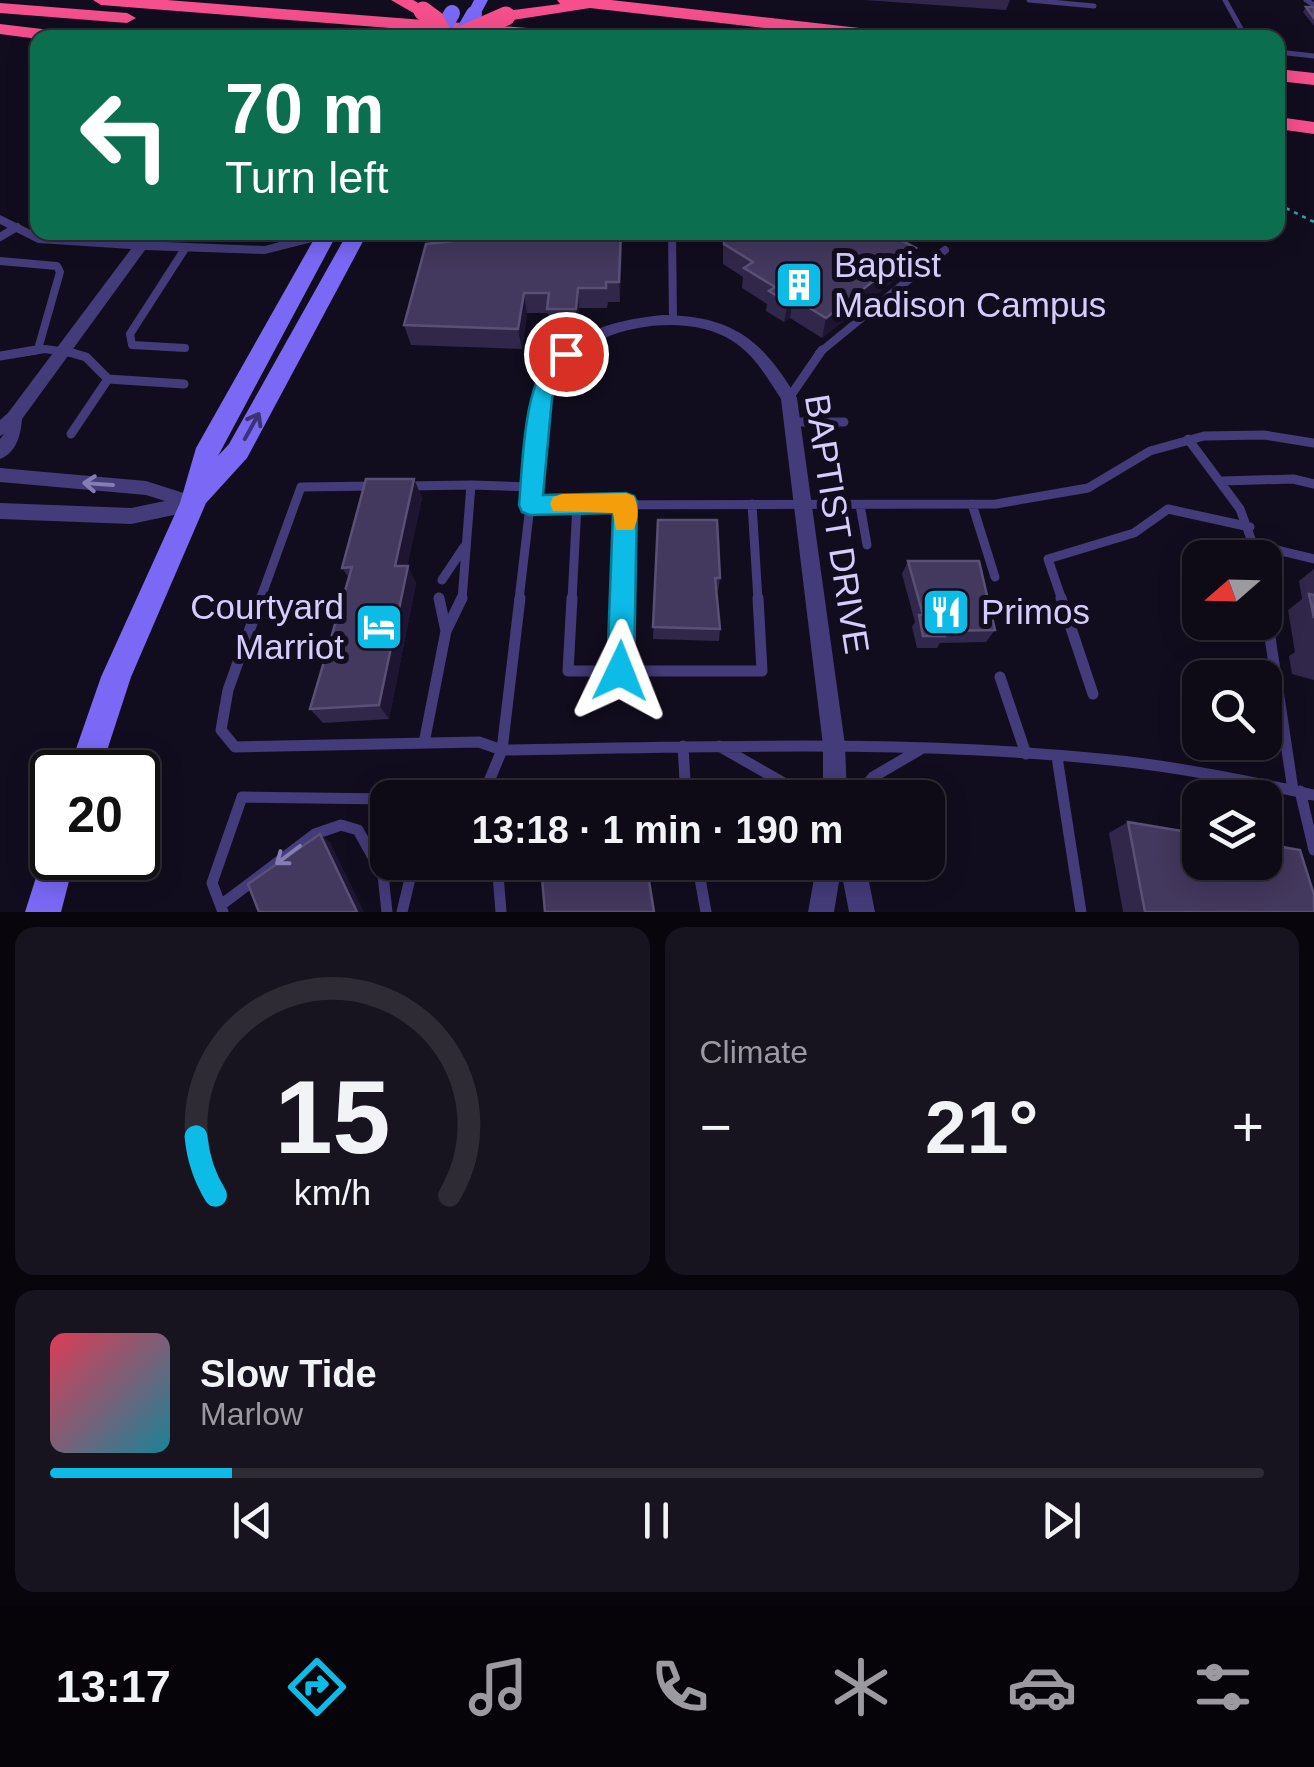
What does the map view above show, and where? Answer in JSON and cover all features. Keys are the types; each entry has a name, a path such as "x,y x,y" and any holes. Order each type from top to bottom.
{"highway":[{"path":"101,0 489,30"},
{"path":"399,0 455,26 553,7 616,6"},
{"path":"565,0 832,30"},
{"path":"0,8 270,30"},
{"path":"0,29 30,33"},
{"path":"1285,77 1314,79"},
{"path":"1285,87 1314,89"},
{"path":"1285,125 1314,131"},
{"path":"1285,132 1314,131"}],"main road":[{"path":"91,750 116,677 192,503 208,448 323,240"},
{"path":"192,503 238,451 354,240"},
{"path":"43,912 52,880"}],"street":[{"path":"0,219 30,234"},
{"path":"55,240 265,250 293,260 305,274"},
{"path":"265,250 301,240"},
{"path":"0,452 12,436 7,424 141,245"},
{"name":"BAPTIST DRIVE","path":"536,463 542,398 551,371 588,338 612,328 673,321 704,322 733,334 764,360 790,398 834,745 835,780"},
{"path":"0,476 146,488 192,503"},
{"path":"0,510 131,516 192,503"},
{"path":"821,912 825,880"},
{"path":"857,880 862,912"}],"lane":[{"path":"1029,0 1094,6"},
{"path":"1225,0 1242,30"},
{"path":"1306,0 1314,5"},
{"path":"1285,53 1314,56"},
{"path":"0,237 17,227"},
{"path":"672,240 673,321"},
{"path":"185,348 132,345 130,334 186,247"},
{"path":"790,398 816,355 945,250"},
{"path":"0,261 57,266 60,272 38,349"},
{"path":"0,356 65,348 98,364 108,379"},
{"path":"108,379 184,384"},
{"path":"71,434 108,379"},
{"path":"793,422 844,422"},
{"path":"530,505 972,504 1037,499 1088,488 1150,451 1188,439 1264,435 1314,443"},
{"path":"1188,439 1223,481 1254,540"},
{"path":"490,780 502,750 536,463"},
{"path":"1223,481 1293,480 1314,484"},
{"path":"424,743 446,632 462,604 471,485"},
{"path":"532,487 301,486 234,674 221,730 235,746 479,742 502,750 716,745 924,748 1118,762 1314,794"},
{"path":"620,671 626,502"},
{"path":"577,504 568,671 762,671 752,504"},
{"path":"860,504 867,544"},
{"path":"972,504 995,577"},
{"path":"1093,694 1048,559 1134,532 1168,510 1250,527"},
{"path":"442,580 464,548"},
{"path":"1282,551 1314,558"},
{"path":"439,598 446,632"},
{"path":"1271,640 1297,790 1314,850"},
{"path":"1000,677 1026,754"},
{"path":"716,745 778,780"},
{"path":"683,746 685,780"},
{"path":"871,780 924,748"},
{"path":"1058,757 1080,912"},
{"path":"370,799 242,797 212,883 222,909 315,834 341,825 358,830 383,875 387,912"},
{"path":"402,912 410,880"},
{"path":"499,880 500,912"},
{"path":"700,880 706,912"}],"path":[{"path":"1285,208 1314,222"}],"building":[{"path":"463,240 621,240 619,282 606,282 606,288 578,288 576,309 547,309 549,293 524,293 518,329 404,325 426,244"},
{"name":"Baptist Madison Campus","path":"724,240 901,240 916,248 826,318 793,298 788,303 769,291 775,287 744,268 753,262 724,244"},
{"name":"Courtyard Marriot","path":"366,479 414,479 395,566 408,566 379,705 310,709 352,567 342,568"},
{"path":"658,520 717,520 720,578 715,578 720,629 653,627"},
{"name":"Primos","path":"908,561 979,561 995,630 944,631 945,636 923,636 919,615 923,615"},
{"path":"1128,822 1182,831 1182,880 1282,880 1282,847 1300,850 1314,895 1314,912 1145,912"},
{"path":"320,834 357,912 259,912 248,884"},
{"path":"542,880 649,880 654,912 545,912"}],"slow traffic":[{"path":"562,504 626,502 625,523"}],"place":[{"name":"Baptist Madison Campus","path":"799,285"},
{"name":"Primos","path":"946,612"},
{"name":"Courtyard Marriot","path":"379,627"}],"route":[{"path":"566,354 551,371 542,398 530,505 626,502 620,671"}]}
